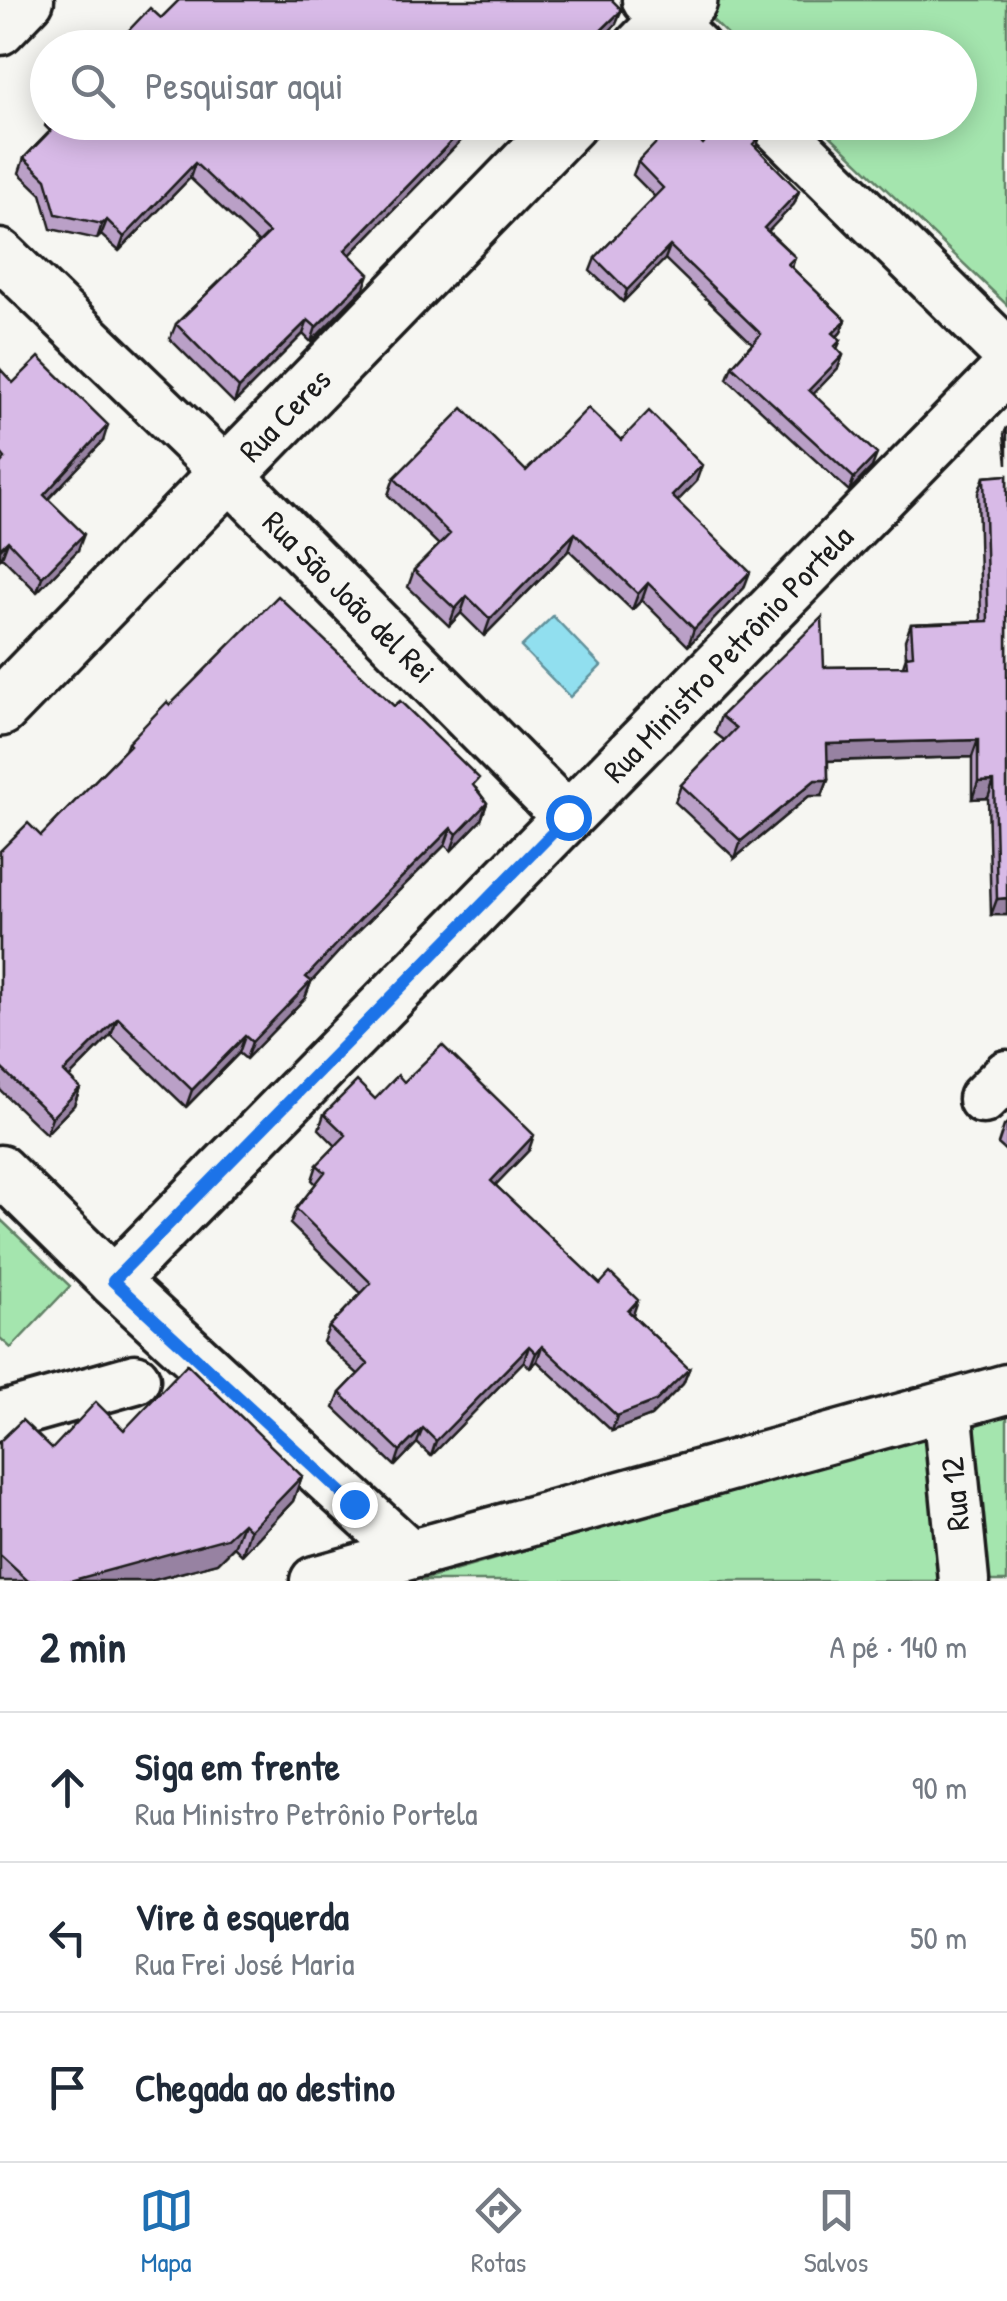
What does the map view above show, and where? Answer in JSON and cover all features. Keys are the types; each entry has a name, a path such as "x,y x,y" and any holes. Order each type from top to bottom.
{"street":[{"path":"0,30 29,0"},
{"name":"Rua Ceres","path":"0,708 552,140"},
{"path":"790,140 1007,353"},
{"name":"Rua São João del Rei","path":"0,254 228,474 568,817"},
{"name":"Rua Ministro Petrônio Portela","path":"113,1281 1007,369"},
{"path":"0,1170 113,1281 409,1554"},
{"path":"0,1417 135,1380"},
{"path":"315,1581 1007,1389"},
{"name":"Rua 12","path":"947,1406 964,1581"}],"green space":[{"path":"692,0 1007,0 1007,305 835,140 977,140 977,30 723,30"},
{"path":"0,1219 70,1286 11,1348 0,1338"},
{"path":"1007,1409 1007,1581 420,1581"}],"water":[{"path":"553,616 601,666 570,697 521,647"}],"building":[{"path":"179,0 612,0 622,10 601,30 129,30 150,8 161,18"},
{"path":"42,140 452,140 345,250 369,274 316,327 308,320 239,388 176,324 269,233 195,163 124,237 107,220 102,224 56,214 46,179 24,158"},
{"path":"659,140 699,140 703,144 707,140 757,140 753,144 799,191 764,228 795,257 788,264 846,320 833,333 841,340 835,346 843,355 809,390 877,454 854,478 732,366 761,334 670,246 627,290 595,258 663,188 638,162"},
{"path":"39,357 108,425 44,495 84,534 42,577 8,541 0,549 0,464 5,458 0,452 0,369 13,383"},
{"path":"463,408 526,471 588,408 621,440 649,411 702,465 672,496 750,572 694,629 648,583 638,594 575,533 490,619 467,596 455,609 414,570 450,534 394,478"},
{"path":"1007,475 1007,898 997,899 994,781 978,782 978,740 827,744 828,780 815,780 741,841 681,785 736,728 721,716 822,617 824,667 907,666 906,656 913,655 911,624 988,621 984,477"},
{"path":"278,596 394,706 400,701 479,778 473,785 487,803 457,834 451,828 362,917 306,977 311,981 252,1042 245,1036 192,1090 118,1018 64,1072 80,1088 52,1117 0,1067 0,851 28,823 41,836 167,702 170,705"},
{"path":"442,1045 534,1135 491,1181 600,1284 610,1273 638,1300 628,1311 689,1369 656,1401 617,1416 542,1346 536,1353 529,1346 436,1441 423,1428 400,1451 340,1393 368,1364 329,1327 371,1283 296,1209 325,1172 317,1165 346,1135 324,1114 357,1081 375,1099 398,1075 404,1082"},
{"path":"187,1364 302,1476 250,1530 243,1523 227,1538 70,1581 28,1581 0,1555 0,1441 22,1420 52,1449 96,1402 124,1430"}],"route":[{"path":"354,1504 113,1281 568,817"}]}
